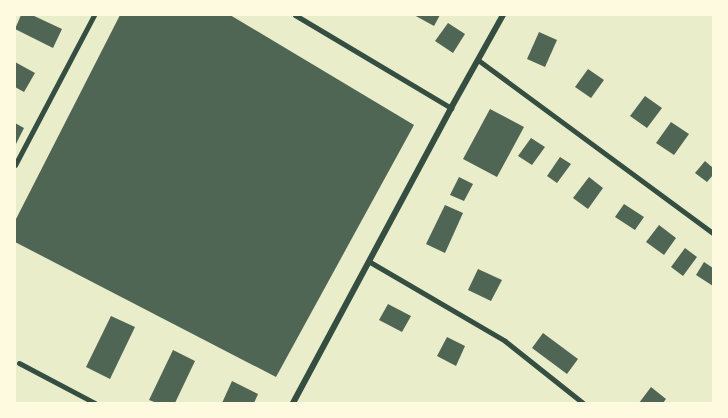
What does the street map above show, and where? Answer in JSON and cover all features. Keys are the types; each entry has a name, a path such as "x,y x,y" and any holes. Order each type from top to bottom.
{"street":[{"path":"15,165 94,15"},
{"path":"295,15 451,108"},
{"path":"293,403 503,15"},
{"path":"478,60 713,233"},
{"path":"370,262 505,341 583,403"},
{"path":"19,362 95,403"}],"building":[{"path":"21,15 32,15 62,29 53,48 15,29"},
{"path":"120,15 230,15 414,125 276,377 15,242 15,221"},
{"path":"414,15 440,15 434,26"},
{"path":"448,23 465,34 453,53 435,41"},
{"path":"539,32 557,40 545,67 527,59"},
{"path":"15,62 35,73 24,92 15,87"},
{"path":"588,69 604,80 591,98 575,87"},
{"path":"645,96 662,108 647,128 630,116"},
{"path":"490,109 524,127 497,177 463,159"},
{"path":"671,122 689,134 674,155 656,143"},
{"path":"15,123 24,128 15,146"},
{"path":"531,138 545,147 532,165 518,156"},
{"path":"560,157 571,164 557,183 547,176"},
{"path":"705,161 713,168 713,175 707,182 695,173"},
{"path":"459,177 473,184 464,201 450,195"},
{"path":"589,177 603,188 588,209 573,198"},
{"path":"624,204 644,217 635,230 615,217"},
{"path":"445,205 463,213 445,253 426,244"},
{"path":"659,225 676,238 664,255 646,242"},
{"path":"685,248 697,257 683,276 671,267"},
{"path":"704,262 713,268 713,286 696,275"},
{"path":"478,269 502,280 491,301 468,290"},
{"path":"388,304 411,316 402,332 379,320"},
{"path":"111,316 135,327 110,379 86,367"},
{"path":"543,333 578,359 567,374 532,348"},
{"path":"447,337 465,346 456,366 437,356"},
{"path":"173,350 195,361 175,403 157,403 149,400"},
{"path":"232,381 258,394 254,403 222,403"},
{"path":"651,387 666,399 663,403 639,403"}]}
